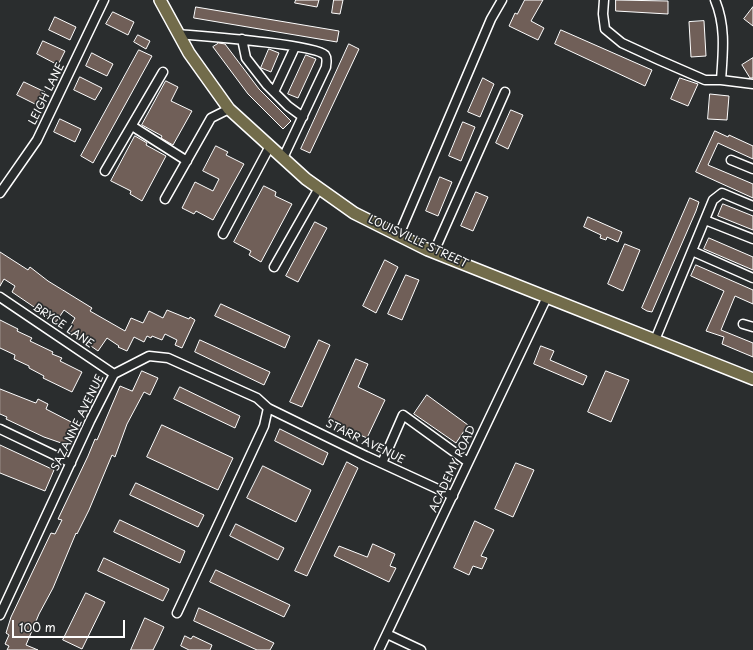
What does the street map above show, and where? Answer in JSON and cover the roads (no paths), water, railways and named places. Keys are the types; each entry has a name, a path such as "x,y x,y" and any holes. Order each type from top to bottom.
{"main road":[{"name":"LOUISVILLE STREET","path":"160,0 189,53 228,109 318,188 354,213 434,252 753,379"}],"street":[{"name":"LEIGH LANE","path":"0,193 37,140 104,0"},
{"path":"399,235 491,19 502,0"},
{"path":"604,0 603,14 605,29 622,43 705,80 721,80 753,84"},
{"path":"715,0 722,16 723,37 721,80"},
{"path":"178,34 242,39 295,47 324,54 327,59 326,67 283,158"},
{"path":"242,39 246,58 274,92 288,106 303,117"},
{"path":"274,92 295,47"},
{"path":"105,171 163,72"},
{"path":"434,252 450,220 505,92"},
{"path":"165,199 211,118 228,109"},
{"path":"132,126 187,161"},
{"path":"223,234 270,146"},
{"path":"731,160 753,169"},
{"path":"274,267 318,188"},
{"path":"655,340 713,200 722,193 753,206"},
{"path":"704,220 753,239"},
{"path":"692,251 753,278"},
{"name":"BRYCE LANE","path":"0,297 114,374"},
{"name":"ACADEMY ROAD","path":"379,650 547,297"},
{"path":"743,324 753,327"},
{"name":"SAZANNE AVENUE","path":"0,615 114,374 149,356 168,358 257,398 268,408"},
{"path":"177,613 264,426 268,408"},
{"name":"STARR AVENUE","path":"268,408 382,464 452,496"},
{"path":"382,464 403,415 468,462"},
{"path":"0,429 71,463"},
{"path":"387,634 420,650"}]}
